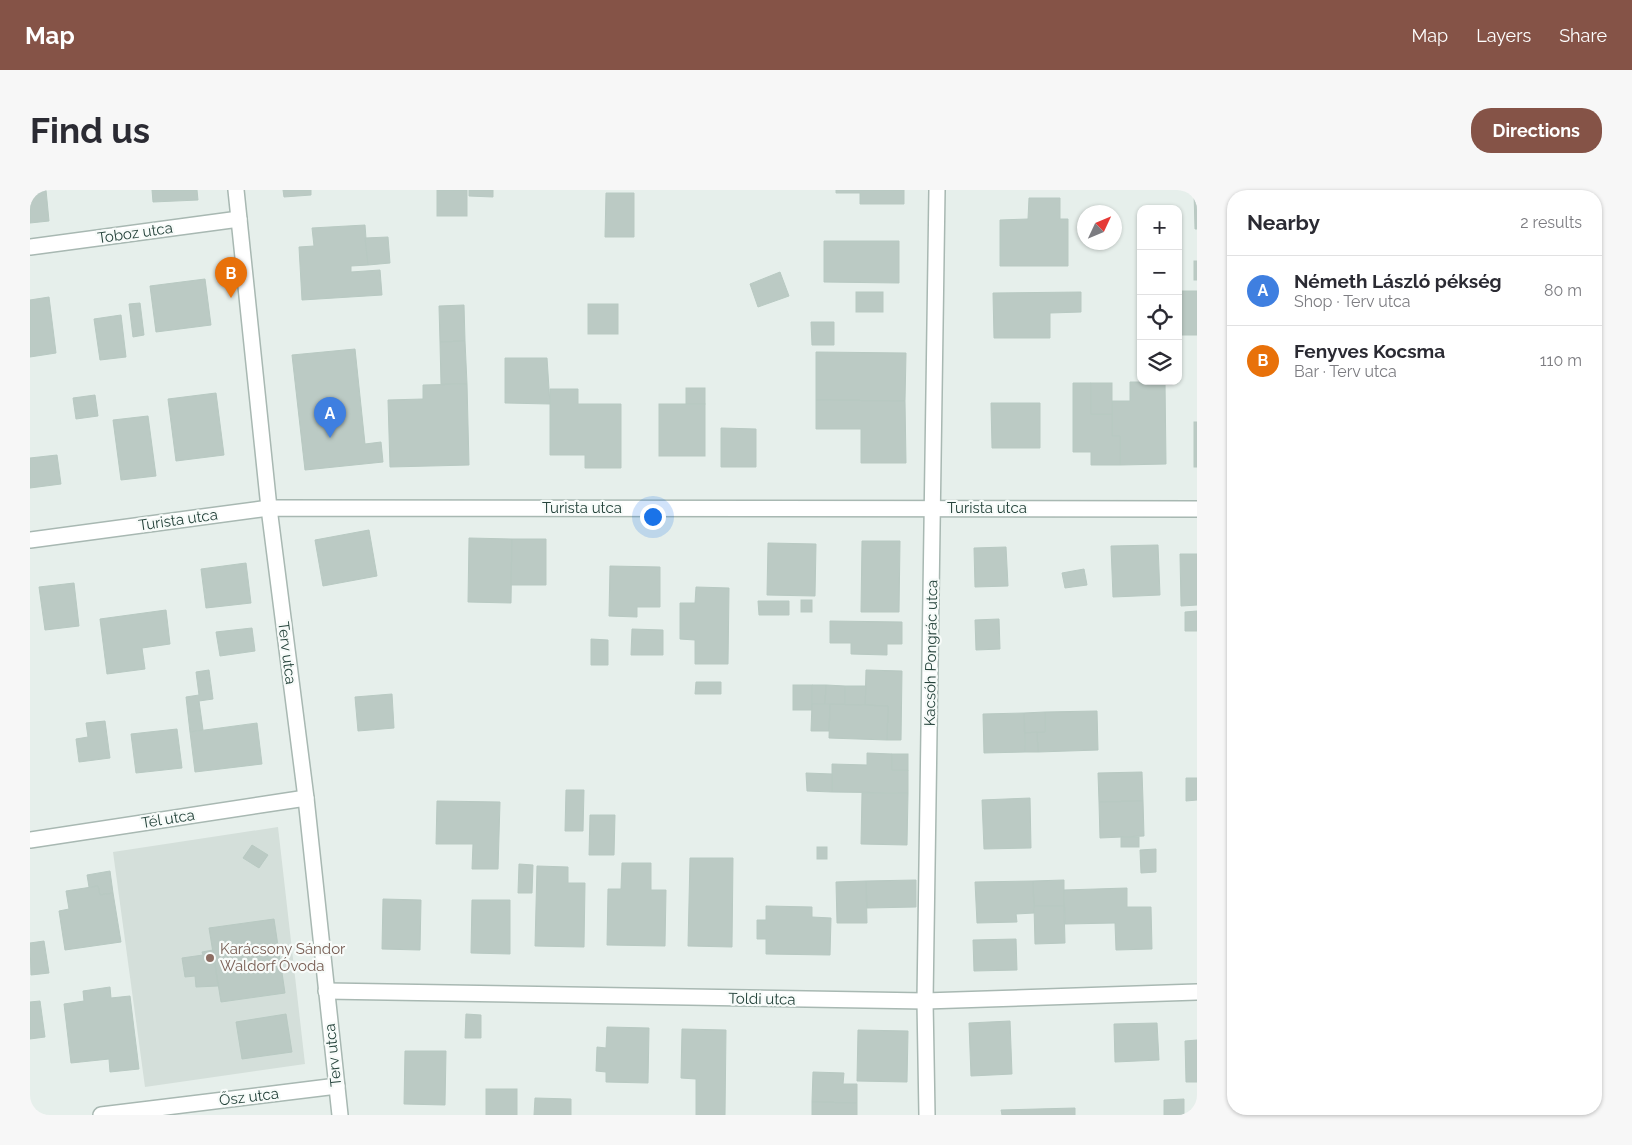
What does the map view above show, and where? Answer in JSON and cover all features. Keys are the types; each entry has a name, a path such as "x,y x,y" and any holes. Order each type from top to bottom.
{"street":[{"name":"Terv utca","path":"236,190 269,508 306,798 340,1115"},
{"name":"Kacsóh Pongrác utca","path":"927,1115 925,1001 934,508 937,190"},
{"name":"Toboz utca","path":"30,247 239,218"},
{"name":"Turista utca","path":"30,540 269,508 1197,509"},
{"name":"Tél utca","path":"30,840 306,798"},
{"name":"Toldi utca","path":"326,992 925,1001 1197,992"},
{"name":"Ősz utca","path":"101,1115 337,1086"}],"shaded area":[{"name":"Karácsony Sándor Waldorf Óvoda","path":"278,827 305,1064 145,1087 113,852"}],"building":[{"path":"30,190 46,190 49,221 30,223"},
{"path":"152,190 197,190 198,200 153,202"},
{"path":"283,190 311,190 311,195 284,197"},
{"path":"437,190 467,190 467,216 437,216"},
{"path":"469,190 493,190 493,197 469,196"},
{"path":"836,190 904,190 904,204 860,204 860,193 836,193"},
{"path":"1194,192 1197,192 1197,229 1195,229"},
{"path":"606,193 634,193 634,237 605,237"},
{"path":"1029,198 1060,198 1060,219 1068,219 1068,266 1000,266 1000,220 1028,219"},
{"path":"365,225 368,265 351,266 351,272 380,270 382,295 302,300 299,247 314,246 312,228"},
{"path":"388,237 390,263 368,265 365,238"},
{"path":"824,241 899,241 899,283 824,282"},
{"path":"1194,261 1197,261 1197,280 1194,280"},
{"path":"780,272 789,296 758,307 750,284"},
{"path":"205,279 211,325 156,332 150,286"},
{"path":"1182,291 1197,291 1197,335 1182,335"},
{"path":"856,292 883,292 883,312 856,312"},
{"path":"1081,292 1081,312 1050,313 1050,338 994,338 993,293"},
{"path":"49,297 56,353 30,357 30,300"},
{"path":"140,303 144,335 133,337 129,304"},
{"path":"588,304 618,304 618,334 588,334"},
{"path":"464,305 465,341 440,342 439,306"},
{"path":"121,315 126,357 100,360 94,319"},
{"path":"811,322 834,322 834,345 812,345"},
{"path":"465,341 467,384 441,384 440,342"},
{"path":"355,349 365,444 381,442 383,462 305,470 292,355"},
{"path":"816,352 906,353 905,401 816,400"},
{"path":"505,358 547,358 550,404 505,403"},
{"path":"1130,382 1137,382 1137,385 1165,385 1166,464 1120,465 1120,436 1112,436 1112,401 1130,401"},
{"path":"1073,383 1091,383 1091,414 1112,414 1112,436 1120,436 1120,465 1091,465 1091,452 1073,452"},
{"path":"1091,383 1112,383 1112,414 1091,414"},
{"path":"467,384 469,465 390,467 388,400 423,399 423,385"},
{"path":"686,388 705,388 705,404 686,404"},
{"path":"550,389 578,389 578,404 621,404 621,468 585,468 585,455 550,455"},
{"path":"216,393 224,455 176,461 168,399"},
{"path":"95,395 98,416 76,419 73,398"},
{"path":"816,400 905,401 906,463 861,463 861,429 816,429"},
{"path":"991,403 1040,403 1040,448 992,448"},
{"path":"659,404 705,404 705,456 659,456"},
{"path":"148,416 156,476 121,480 113,420"},
{"path":"1194,422 1197,422 1197,467 1194,467"},
{"path":"721,428 756,429 756,467 721,467"},
{"path":"57,455 61,484 30,488 30,458"},
{"path":"369,530 377,576 323,586 315,540"},
{"path":"469,538 512,539 511,603 468,602"},
{"path":"512,539 546,539 546,585 511,585"},
{"path":"862,541 900,541 899,612 861,612"},
{"path":"768,543 816,544 815,596 767,595"},
{"path":"1158,545 1160,595 1113,597 1111,546"},
{"path":"1006,547 1008,586 975,587 974,548"},
{"path":"1180,554 1197,554 1197,605 1181,606"},
{"path":"246,563 251,603 206,608 201,569"},
{"path":"610,566 660,567 660,607 637,607 637,617 609,616"},
{"path":"1084,569 1087,585 1065,588 1062,573"},
{"path":"74,583 79,626 45,630 39,587"},
{"path":"696,587 729,588 728,664 695,664 695,640 680,639 680,603 695,603"},
{"path":"801,600 812,600 812,612 801,612"},
{"path":"758,601 789,601 789,615 759,615"},
{"path":"166,610 170,644 142,648 145,669 107,674 100,619"},
{"path":"1197,611 1197,631 1185,631 1185,612"},
{"path":"999,619 1000,649 976,650 975,620"},
{"path":"830,621 902,622 902,644 887,644 887,655 851,654 851,643 830,643"},
{"path":"252,628 255,651 220,656 216,632"},
{"path":"632,629 663,630 663,655 631,655"},
{"path":"591,639 608,640 608,665 591,665"},
{"path":"209,670 213,699 199,701 203,730 190,732 186,697 199,695 196,672"},
{"path":"866,670 902,671 901,740 887,740 888,706 865,705"},
{"path":"696,682 721,682 721,694 695,694"},
{"path":"793,685 812,685 812,710 793,710"},
{"path":"812,685 826,685 825,705 812,704"},
{"path":"826,685 845,686 845,705 825,705"},
{"path":"845,686 866,686 865,705 845,705"},
{"path":"392,694 394,728 358,731 355,697"},
{"path":"812,704 830,704 829,731 811,731"},
{"path":"830,704 888,706 887,740 829,738"},
{"path":"1097,711 1098,750 1038,752 1037,732 1045,732 1045,712"},
{"path":"1045,712 1045,732 1025,733 1024,713"},
{"path":"1024,713 1025,752 984,753 983,714"},
{"path":"105,721 110,758 79,762 76,739 88,737 86,723"},
{"path":"257,723 262,764 195,772 190,732"},
{"path":"177,729 182,768 136,773 131,734"},
{"path":"1037,732 1038,752 1025,752 1025,733"},
{"path":"867,753 892,754 892,770 908,770 908,793 832,792 832,764 867,765"},
{"path":"892,754 908,754 908,770 892,770"},
{"path":"1142,772 1143,801 1099,802 1098,773"},
{"path":"806,773 832,774 832,792 807,791"},
{"path":"1186,778 1197,778 1197,800 1186,801"},
{"path":"566,790 584,790 583,831 565,831"},
{"path":"862,793 908,793 907,845 861,844"},
{"path":"1030,798 1031,848 984,849 982,800"},
{"path":"437,801 500,802 498,869 472,869 473,844 436,844"},
{"path":"1143,801 1144,836 1100,838 1099,802"},
{"path":"590,815 615,815 614,855 589,855"},
{"path":"1121,837 1139,837 1139,847 1121,847"},
{"path":"252,845 268,855 259,868 243,858"},
{"path":"817,847 827,847 827,859 817,859"},
{"path":"1156,849 1156,872 1141,873 1140,850"},
{"path":"690,858 733,858 732,947 688,946"},
{"path":"622,863 651,863 651,890 666,890 665,946 607,945 608,889 621,889"},
{"path":"519,864 533,865 532,893 518,893"},
{"path":"537,866 568,867 568,883 585,883 584,947 535,946"},
{"path":"110,871 113,893 100,895 98,886 89,887 87,875"},
{"path":"916,880 916,907 867,908 866,881"},
{"path":"1064,880 1064,906 1034,906 1033,881"},
{"path":"866,881 867,923 837,923 836,882"},
{"path":"1033,881 1034,913 1016,914 1017,922 977,923 975,882"},
{"path":"98,886 100,895 113,893 121,942 65,950 59,911 69,909 66,891"},
{"path":"1127,888 1127,907 1151,907 1152,949 1116,950 1115,923 1065,924 1064,890"},
{"path":"383,899 421,900 420,950 382,949"},
{"path":"472,900 510,900 510,954 471,953"},
{"path":"766,906 812,907 812,917 831,918 830,955 766,954 766,939 757,939 757,920 766,920"},
{"path":"1034,906 1064,906 1065,943 1035,944"},
{"path":"274,919 285,993 221,1002 209,928"},
{"path":"1016,939 1017,970 974,971 973,940"},
{"path":"44,941 49,973 31,975 30,943"},
{"path":"213,950 218,986 196,987 195,976 185,977 182,958 203,955 202,952"},
{"path":"110,987 111,998 130,996 139,1069 110,1072 109,1059 71,1063 64,1004 84,1001 83,991"},
{"path":"40,1001 45,1037 30,1039 30,1002"},
{"path":"286,1014 292,1052 242,1059 236,1022"},
{"path":"466,1014 481,1015 481,1038 465,1038"},
{"path":"1010,1021 1012,1074 971,1076 969,1023"},
{"path":"1157,1023 1159,1060 1115,1062 1114,1024"},
{"path":"607,1027 649,1028 648,1083 606,1082 606,1072 596,1071 597,1047 606,1048"},
{"path":"682,1029 726,1030 725,1115 696,1115 696,1079 681,1078"},
{"path":"858,1030 908,1031 907,1082 857,1081"},
{"path":"1197,1040 1197,1082 1186,1082 1185,1041"},
{"path":"405,1051 446,1051 445,1105 404,1104"},
{"path":"813,1072 844,1073 843,1084 857,1084 857,1103 812,1102"},
{"path":"486,1089 517,1089 517,1115 486,1115"},
{"path":"535,1098 571,1099 571,1115 534,1115"},
{"path":"1184,1099 1184,1115 1164,1115 1164,1100"},
{"path":"812,1102 857,1103 857,1115 812,1115"},
{"path":"1075,1108 1075,1115 1002,1115 1001,1110"}],"place":[{"name":"Fenyves Kocsma","path":"231,298"},
{"name":"Németh László pékség","path":"330,438"},
{"name":"Karácsony Sándor Waldorf Óvoda","path":"210,958"}]}
